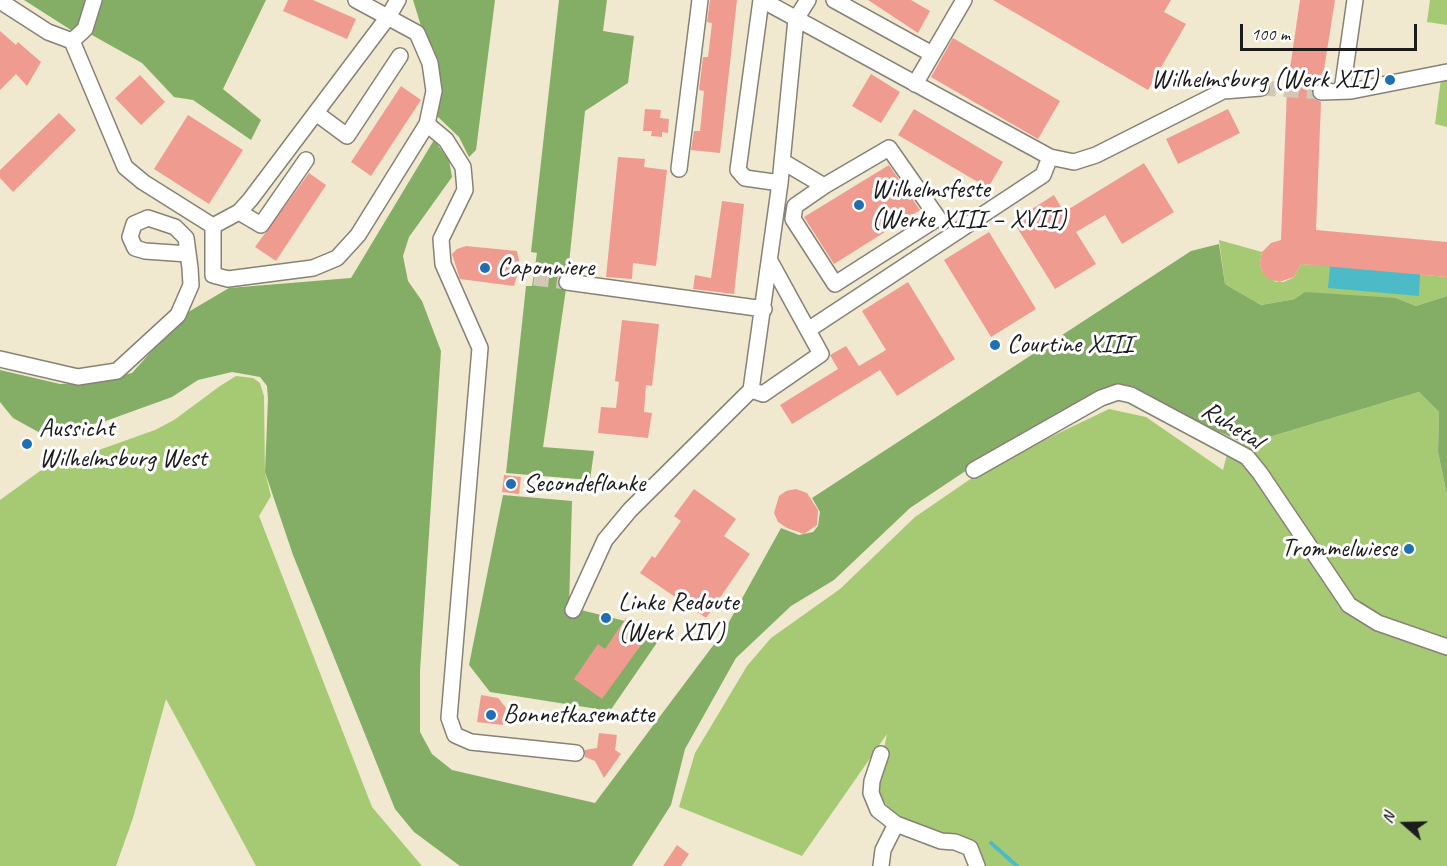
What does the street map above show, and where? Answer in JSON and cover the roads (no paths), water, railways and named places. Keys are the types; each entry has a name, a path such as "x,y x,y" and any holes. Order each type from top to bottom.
{"lane":[{"path":"72,41 85,29 94,0"},
{"path":"213,226 213,274 228,279 304,270 337,258 358,235 427,124 434,91 430,63 417,33 356,0"},
{"path":"213,226 239,212 316,113 398,0"},
{"path":"679,170 699,0"},
{"path":"780,183 745,178 738,170 761,0 1050,157 1074,162 1096,155 1223,91 1261,88"},
{"path":"573,610 604,540 630,510 751,390 780,183 796,19 808,0"},
{"path":"834,0 932,54"},
{"path":"915,84 964,0"},
{"path":"1342,91 1355,0"},
{"path":"0,1 48,32 72,41 125,166 143,182 213,226"},
{"path":"316,113 347,136 400,56"},
{"path":"1321,92 1342,91 1447,72"},
{"path":"427,124 446,141 463,166 465,190 441,239 443,264 480,348 449,718 455,735 471,742 576,753"},
{"path":"889,148 938,218 835,284 793,219 795,206 824,186 889,148"},
{"path":"808,330 1043,175 1050,157"},
{"path":"239,212 261,225 306,160"},
{"path":"782,161 824,186"},
{"path":"0,359 78,377 117,371 178,315 191,285 188,254"},
{"path":"751,390 763,394 821,354 770,261"},
{"path":"567,282 764,309"},
{"name":"Ruhetal","path":"974,470 1101,398 1118,392 1131,395 1247,457 1260,472 1349,606 1378,623 1447,647"},
{"path":"881,754 872,781 871,793 878,810 896,824 969,848 977,866"},
{"path":"882,866 883,849 896,824"}],"water":[{"path":"1330,266 1420,274 1419,296 1328,288"}],"waterway":[{"path":"991,843 1017,866"}],"tunnel":[{"path":"1261,88 1321,92"},
{"path":"534,278 567,282"}],"place":[{"name":"Wilhelmsburg (Werk XII)","path":"1390,80"},
{"name":"Wilhelmsfeste (Werke XIII – XVII)","path":"859,205"},
{"name":"Caponniere","path":"485,268"},
{"name":"Courtine XIII","path":"995,345"},
{"name":"Aussicht Wilhelmsburg West","path":"27,444"},
{"name":"Secondeflanke","path":"511,484"},
{"name":"Trommelwiese","path":"1409,549"},
{"name":"Linke Redoute (Werk XIV)","path":"606,618"},
{"name":"Bonnetkasematte","path":"491,715"}]}
